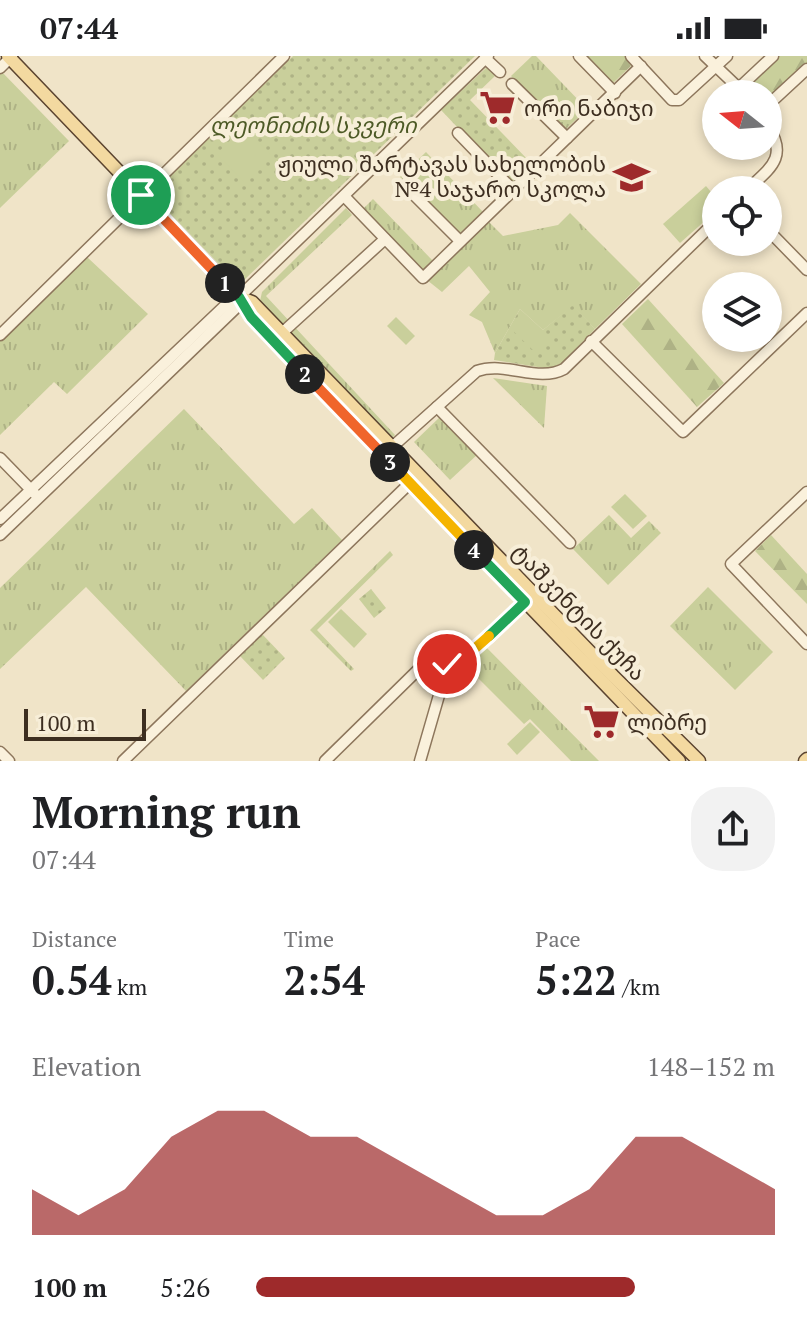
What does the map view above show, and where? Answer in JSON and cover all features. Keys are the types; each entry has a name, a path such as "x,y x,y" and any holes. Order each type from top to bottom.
{"main road":[{"path":"7,59 239,297"},
{"name":"ტაშკენტის ქუჩა","path":"239,297 252,302 283,332 679,761"},
{"name":"ტაშკენტის ქუჩა","path":"239,297 251,317 410,483 699,761"}],"street":[{"path":"0,335 284,56"},
{"path":"579,56 615,93"},
{"path":"631,56 672,100 679,100 727,56"},
{"path":"705,56 730,80"},
{"path":"752,80 773,56"},
{"path":"0,535 35,494 230,301 239,297 486,57 500,72"},
{"path":"344,196 423,278 641,66"},
{"path":"782,92 807,69"},
{"path":"512,84 567,138"},
{"path":"458,133 513,190"},
{"path":"762,176 775,160"},
{"path":"404,185 460,241"},
{"path":"391,448 477,371 491,366 545,374 564,369 702,234"},
{"path":"283,332 385,239"},
{"path":"782,244 807,270"},
{"path":"591,341 683,432 807,313"},
{"path":"437,407 570,543"},
{"path":"0,458 35,494"},
{"path":"123,761 410,483"},
{"path":"807,492 731,564 807,644"},
{"path":"0,519 35,494"},
{"path":"420,761 444,678 530,598"},
{"path":"325,761 426,662 437,660 454,667"},
{"path":"0,752 9,761"}],"green space":[{"name":"ლეონიძის სკვერი","path":"293,56 475,56 239,285 151,194"},
{"path":"532,56 536,56 587,109 564,131 511,76"},
{"path":"584,56 625,56 633,64 611,85"},
{"path":"776,56 807,56 807,65 782,89 782,80 751,80"},
{"path":"487,67 495,76 470,100 532,164 511,184 441,110"},
{"path":"0,70 69,141 0,208"},
{"path":"244,127 271,155 244,182 217,154"},
{"path":"426,152 483,212 457,236 400,177"},
{"path":"702,190 702,223 680,243 663,224"},
{"path":"373,199 434,262 422,273 361,211"},
{"path":"346,208 352,215 266,296 395,435 390,440 330,372 260,301 262,292"},
{"path":"570,213 641,284 595,329 573,306 543,330 520,309 495,353 482,322 469,315 490,292 469,266 442,292 427,280 488,221 503,236 558,225"},
{"path":"87,257 148,314 67,394 54,382 0,435 0,341"},
{"path":"648,299 724,383 697,407 622,324"},
{"path":"573,305 595,329 562,363 544,368 494,360 520,309 543,330"},
{"path":"525,315 551,341 538,355 511,329"},
{"path":"396,317 415,336 406,345 387,326"},
{"path":"493,378 547,386 544,428"},
{"path":"184,409 294,524 312,508 342,540 186,691 86,587 0,669 0,588"},
{"path":"442,415 478,454 450,480 414,442"},
{"path":"625,494 647,516 633,529 611,507"},
{"path":"609,515 631,538 649,521 661,533 608,585 573,549"},
{"path":"771,535 807,574 807,604 755,551"},
{"path":"390,551 393,555 317,630 354,669 351,671 310,630"},
{"path":"708,587 773,652 735,690 670,626"},
{"path":"371,589 386,608 374,618 359,599"},
{"path":"341,609 367,634 354,648 328,622"},
{"path":"262,634 285,658 263,680 240,656"},
{"path":"481,642 599,761 571,761 530,719 524,724 462,662"},
{"path":"749,649 762,663 735,687 723,674"},
{"path":"530,722 540,732 517,755 507,744"}],"place":[{"name":"ორი ნაბიჯი","path":"498,108"},
{"name":"ჟიული შარტავას სახელობის №4 საჯარო სკოლა","path":"632,177"},
{"name":"ლიბრე","path":"601,722"}],"route":[{"path":"141,195 239,297 251,317 525,602 454,667 447,664"}]}
